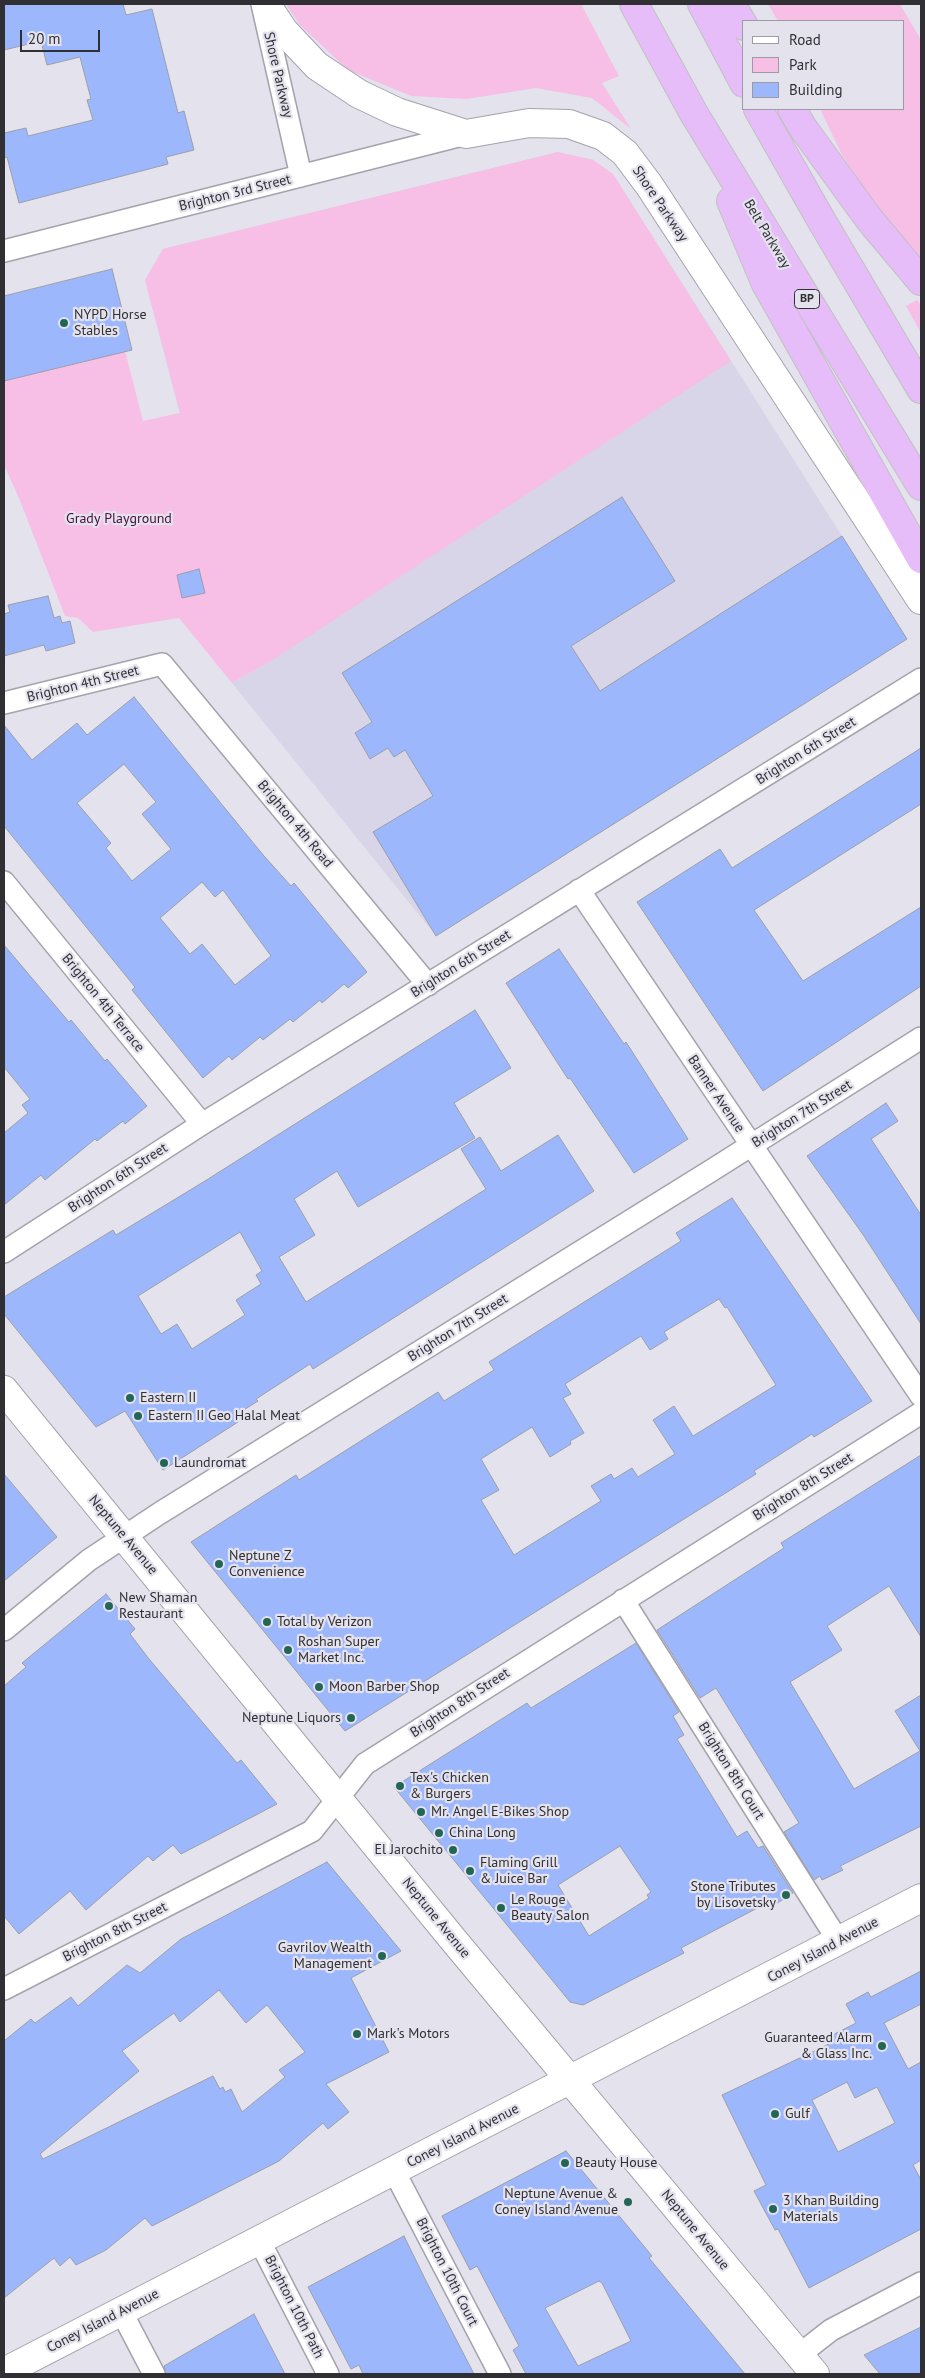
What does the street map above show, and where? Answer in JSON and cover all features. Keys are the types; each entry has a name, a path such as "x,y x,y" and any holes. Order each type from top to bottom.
{"highway":[{"name":"Belt Parkway","path":"634,4 693,112 921,486"},
{"path":"702,4 742,79"},
{"path":"731,4 742,23"},
{"path":"759,110 921,389"},
{"path":"793,110 803,128 869,219 921,281"},
{"path":"693,112 766,284 921,559"}],"main road":[{"name":"Shore Parkway","path":"266,4 284,31 317,66 359,94 397,112 466,134 530,123 569,124 603,136 625,153 649,185 921,600"},
{"name":"Neptune Avenue","path":"4,1390 451,1937 807,2365"},
{"name":"Coney Island Avenue","path":"4,2372 921,1898"}],"street":[{"name":"Shore Parkway","path":"262,4 301,176"},
{"name":"Brighton 3rd Street","path":"4,251 466,134"},
{"name":"Brighton 4th Street","path":"4,703 162,664"},
{"name":"Brighton 4th Road","path":"162,664 428,984"},
{"name":"Brighton 6th Street","path":"4,1252 202,1124 921,679"},
{"name":"Brighton 4th Terrace","path":"4,882 202,1124"},
{"name":"Banner Avenue","path":"579,890 921,1396"},
{"name":"Brighton 7th Street","path":"4,1630 89,1560 124,1537 921,1038"},
{"name":"Brighton 8th Street","path":"4,1989 312,1831 365,1764 921,1413"},
{"name":"Brighton 8th Court","path":"623,1600 839,1942"},
{"name":"Brighton 10th Court","path":"394,2171 500,2374"},
{"name":"Brighton 10th Path","path":"259,2240 328,2374"},
{"path":"807,2365 831,2330 921,2283"},
{"path":"122,2311 154,2374"}],"shaded area":[{"path":"558,152 593,160 613,174 907,639 436,936 232,683 271,661 223,579 145,280 163,249"}],"green space":[{"path":"286,4 581,4 619,76 602,83 631,129 592,98 536,88 467,99 411,96 348,70 300,25"},
{"path":"768,4 900,4 921,40 921,260 891,230 842,155 820,110 905,110 905,20 777,20"},
{"name":"Grady Playground","path":"558,152 593,160 613,174 731,361 271,661 232,683 179,618 93,632 78,618 65,616 19,498 4,465 4,381 125,351 143,421 180,413 145,280 163,249"},
{"path":"917,300 921,305 921,333 906,306"}],"building":[{"path":"4,4 123,4 126,15 152,9 178,113 184,111 194,150 166,157 168,164 19,203 7,157 4,158 4,133 26,128 28,136 93,120 87,100 91,99 80,57 47,65 41,41 4,50"},
{"name":"NYPD Horse Stables","path":"112,269 132,350 4,381 4,296"},
{"path":"622,497 675,581 571,646 600,691 842,536 907,639 436,936 373,832 433,796 405,750 394,757 388,748 370,759 355,733 372,722 342,673"},
{"path":"199,569 205,593 182,598 177,575"},
{"path":"48,596 54,618 60,616 62,623 70,621 75,643 46,651 44,645 4,656 4,614 10,612 8,605"},
{"path":"134,697 264,856 291,886 294,883 367,972 348,988 344,984 322,1003 320,1000 293,1022 290,1019 263,1040 260,1037 232,1060 229,1056 203,1078 132,990 135,987 4,826 4,725 32,760 77,723 87,735","holes":["124,764 156,802 142,814 171,849 132,881 106,848 111,843 77,803","202,882 215,897 223,890 271,956 235,985 202,944 190,954 160,918"]},
{"path":"921,748 921,804 754,910 803,981 921,907 921,986 763,1091 637,902 720,849 732,868"},
{"path":"4,945 69,1022 71,1020 105,1061 107,1059 147,1106 125,1124 123,1121 97,1141 95,1139 45,1180 41,1175 4,1205 4,1133 28,1113 22,1105 30,1099 4,1067"},
{"path":"559,949 624,1044 626,1042 688,1139 634,1173 570,1078 568,1079 506,983"},
{"path":"475,1010 511,1068 454,1103 475,1138 358,1207 337,1171 294,1199 315,1235 279,1257 306,1302 486,1189 461,1149 480,1137 501,1171 558,1135 594,1191 313,1369 310,1364 256,1399 258,1401 234,1416 238,1422 163,1470 125,1411 96,1427 4,1314 4,1297 113,1230 116,1235 205,1181","holes":["240,1232 262,1271 256,1275 261,1284 236,1300 245,1315 192,1349 177,1324 161,1334 138,1296"]},
{"path":"886,1103 898,1121 871,1139 921,1215 921,1324 864,1236 807,1156"},
{"path":"732,1198 872,1401 814,1437 812,1434 754,1471 756,1474 345,1731 191,1542 296,1475 299,1480 438,1392 444,1401 494,1370 489,1362 681,1241 676,1233","holes":["719,1299 725,1308 727,1307 776,1385 693,1436 674,1406 653,1420 675,1454 638,1477 632,1468 614,1479 611,1474 591,1486 601,1501 514,1555 481,1500 499,1490 481,1459 532,1427 550,1457 571,1444 570,1441 584,1433 563,1398 571,1394 565,1384 641,1336 650,1350 668,1339 664,1332"]},
{"path":"921,1455 921,1637 889,1586 827,1626 842,1650 790,1682 854,1789 920,1751 895,1711 921,1695 921,1826 840,1866 843,1870 822,1880 820,1876 814,1880 784,1832 799,1823 716,1688 700,1698 657,1630 784,1548 781,1543"},
{"path":"4,1474 57,1537 4,1581"},
{"path":"106,1594 135,1629 130,1634 149,1659 237,1763 241,1760 277,1804 181,1854 173,1845 153,1861 148,1856 86,1910 70,1891 19,1934 4,1916 4,1686 26,1667 22,1663"},
{"path":"636,1643 679,1712 673,1716 684,1735 677,1739 737,1837 747,1831 758,1848 763,1846 793,1893 768,1909 765,1904 681,1948 684,1953 583,2005 570,2002 394,1787 527,1703 531,1708","holes":["620,1846 651,1892 647,1895 649,1898 589,1936 558,1885"]},
{"path":"327,1862 401,1951 351,1978 389,2052 326,2084 349,2112 328,2129 323,2123 279,2161 152,2226 145,2218 106,2250 76,2265 70,2257 60,2266 54,2258 4,2298 4,2041 31,2019 35,2023 71,1997 78,2006 127,1965 140,1973 181,1939","holes":["219,1990 246,2023 267,2005 305,2052 279,2070 285,2077 242,2112 231,2089 225,2092 223,2087 220,2089 213,2076 43,2159 40,2154 139,2071 122,2051 174,2013 180,2022"]},
{"path":"921,1971 921,2004 884,2023 908,2069 921,2062 921,2160 913,2165 921,2180 921,2229 809,2288 778,2229 775,2230 754,2191 766,2185 722,2095 829,2044 825,2039 856,2023 846,2004 868,1992 871,1997","holes":["847,2082 855,2098 877,2087 895,2123 838,2152 812,2100"]},
{"path":"566,2151 652,2256 649,2258 745,2374 526,2374 513,2350 519,2346 477,2266 470,2270 442,2216","holes":["599,2281 602,2283 631,2341 578,2366 545,2308"]},
{"path":"404,2236 474,2374 363,2374 359,2365 351,2369 308,2287"},
{"path":"254,2314 285,2374 166,2374 164,2366"},
{"path":"921,2327 921,2374 880,2374 864,2355"}],"place":[{"name":"NYPD Horse Stables","path":"64,323"},
{"name":"Eastern II","path":"130,1398"},
{"name":"Eastern II Geo Halal Meat","path":"138,1416"},
{"name":"Laundromat","path":"164,1463"},
{"name":"Neptune Z Convenience","path":"219,1564"},
{"name":"New Shaman Restaurant","path":"109,1606"},
{"name":"Total by Verizon","path":"267,1622"},
{"name":"Roshan Super Market Inc.","path":"288,1650"},
{"name":"Moon Barber Shop","path":"319,1687"},
{"name":"Neptune Liquors","path":"351,1718"},
{"name":"Tex's Chicken & Burgers","path":"400,1786"},
{"name":"Mr. Angel E-Bikes Shop","path":"421,1812"},
{"name":"China Long","path":"439,1833"},
{"name":"El Jarochito","path":"453,1850"},
{"name":"Flaming Grill & Juice Bar","path":"470,1871"},
{"name":"Stone Tributes by Lisovetsky","path":"786,1895"},
{"name":"Le Rouge Beauty Salon","path":"501,1908"},
{"name":"Gavrilov Wealth Management","path":"382,1956"},
{"name":"Mark's Motors","path":"357,2034"},
{"name":"Guaranteed Alarm & Glass Inc.","path":"882,2046"},
{"name":"Gulf","path":"775,2114"},
{"name":"Beauty House","path":"565,2163"},
{"name":"Neptune Avenue & Coney Island Avenue","path":"628,2202"},
{"name":"3 Khan Building Materials","path":"773,2209"}]}
